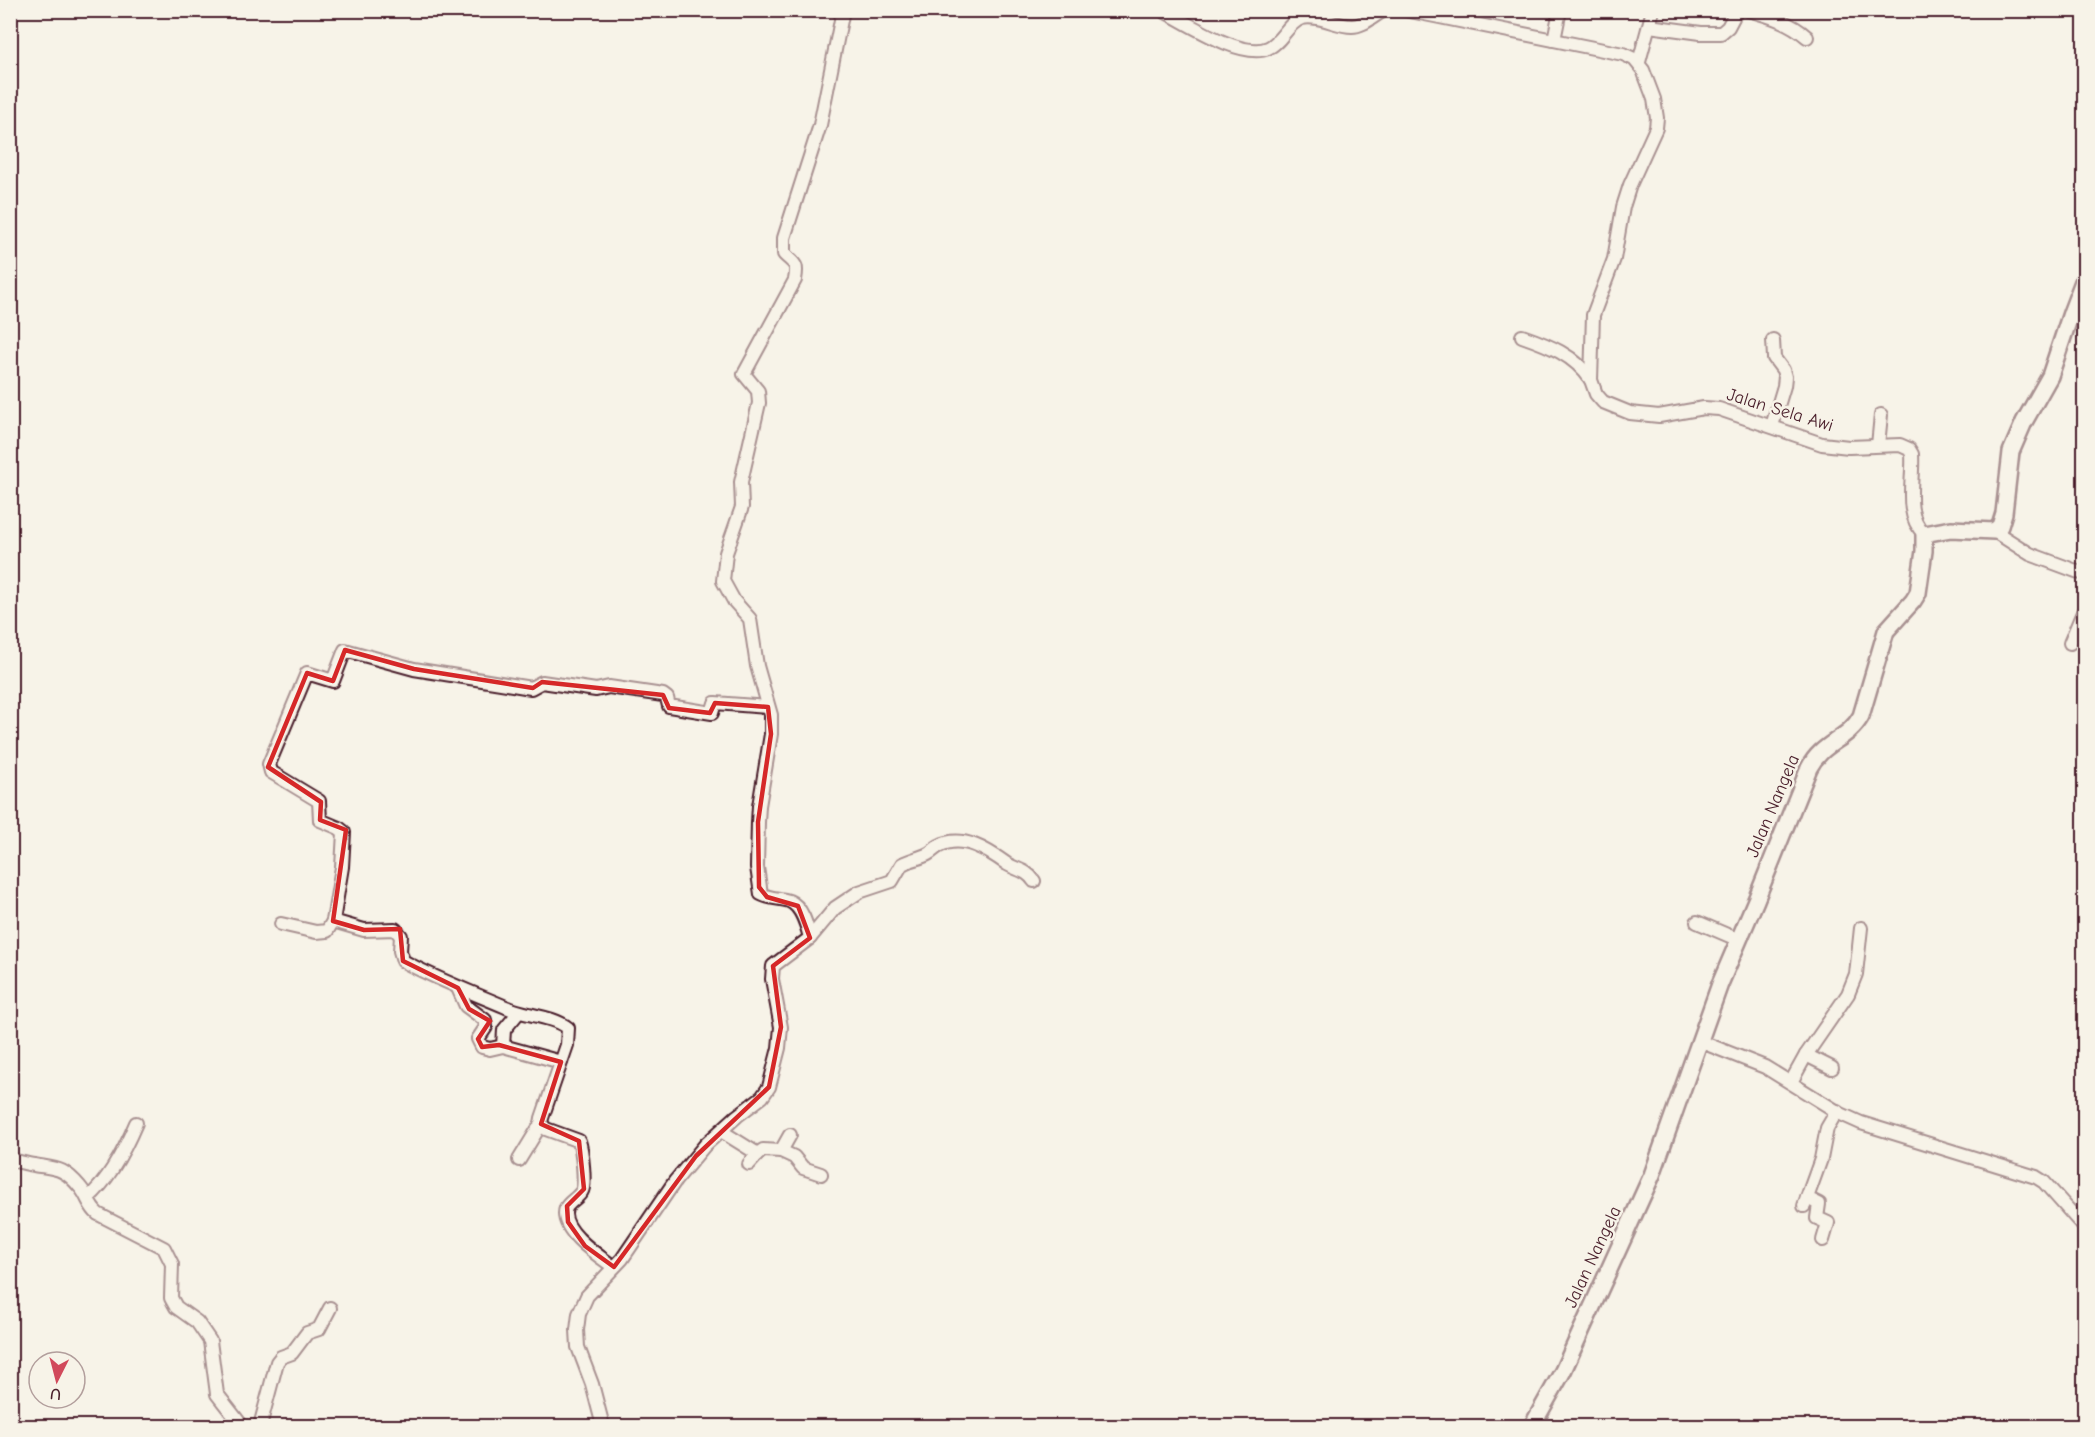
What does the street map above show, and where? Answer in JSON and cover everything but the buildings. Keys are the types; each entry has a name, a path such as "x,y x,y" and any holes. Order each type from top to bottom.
{"main road":[{"path":"1924,534 1951,529 1994,531 2000,526 2003,521 2011,452 2024,422 2050,376 2085,279"},
{"name":"Jalan Nangela","path":"1532,1426 1563,1371 1641,1199 1720,984 1809,768 1816,754 1856,724 1861,716 1886,631 1913,601 1917,593 1924,551 1924,534"}],"street":[{"path":"810,938 798,906 761,894 759,886 757,867 759,806 771,734 768,707 757,666 750,619 734,601 723,580 726,553 742,507 741,482 759,403 758,391 744,374 795,280 797,268 795,263 784,254 784,238 820,125 843,10"},
{"path":"1162,10 1206,34 1254,51 1263,51 1275,45 1296,21 1304,18 1351,26 1358,25 1385,10"},
{"path":"1406,10 1434,13 1623,54 1639,63"},
{"path":"1554,40 1560,10"},
{"path":"1591,380 1593,315 1614,259 1630,185 1656,128 1654,99 1639,63 1653,10"},
{"path":"1648,26 1701,33 1721,33 1728,27 1737,10"},
{"path":"1748,10 1790,25 1807,37"},
{"path":"1521,336 1546,345 1568,357 1579,364 1591,380"},
{"path":"1772,426 1785,377 1774,358 1773,340"},
{"name":"Jalan Sela Awi","path":"1591,380 1596,394 1618,410 1654,416 1704,408 1719,410 1772,426 1822,444 1849,447 1900,445 1911,452 1913,517 1924,534"},
{"path":"1878,445 1881,415"},
{"path":"1994,531 2030,554 2085,574"},
{"path":"2070,643 2085,610"},
{"path":"281,924 319,933 327,931 333,921 342,867 344,832 320,820 318,816 320,804 317,799 271,772 268,766 306,673 333,681 345,651 414,669 531,688 542,682 594,690 609,687 663,695 667,698 670,707 685,710 713,713 715,703 768,707"},
{"path":"603,1426 592,1384 578,1347 579,1314 587,1296 632,1244 675,1181 705,1145 762,1097 769,1087 779,1048 781,1027 772,979 773,966 810,938 835,908 860,892 892,881 902,864 927,854 940,845 954,842 975,844 1014,868 1029,874 1034,880"},
{"path":"333,921 364,930 395,929 401,936 400,951 403,961 458,988 476,993 519,1012 556,1022 568,1029 567,1045 541,1124 519,1160"},
{"path":"1697,922 1739,940"},
{"path":"1791,1082 1806,1055 1848,994 1856,974 1861,928"},
{"path":"458,988 466,1006 485,1020 486,1027 478,1039 480,1045 490,1049 503,1046 561,1062"},
{"path":"503,1046 504,1030 519,1012"},
{"path":"1699,1041 1766,1067 1837,1112 1891,1133 2036,1177 2044,1182 2085,1227"},
{"path":"1806,1055 1833,1068"},
{"path":"1823,1240 1828,1223 1817,1218 1820,1206 1806,1202 1821,1159 1827,1128 1837,1112"},
{"path":"88,1198 97,1191 122,1154 136,1123"},
{"path":"541,1124 546,1129 579,1141 583,1159 584,1186 583,1190 567,1206 568,1222 585,1246 614,1267"},
{"path":"721,1131 758,1154"},
{"path":"781,1151 790,1135"},
{"path":"749,1164 763,1150 781,1151 794,1157 803,1168 820,1174"},
{"path":"10,1160 58,1168 88,1198 91,1208 98,1214 164,1248 171,1264 171,1298 176,1307 197,1322 210,1341 217,1394 240,1425"},
{"path":"260,1426 273,1373 278,1362 281,1357 292,1353 307,1333 319,1329 330,1308"}],"highlighted area":[{"path":"345,650 414,669 533,688 542,682 663,695 669,708 710,713 715,703 768,707 771,734 758,822 759,887 767,897 798,906 810,938 773,966 781,1027 769,1087 696,1156 614,1267 585,1246 568,1222 567,1206 584,1189 579,1141 541,1124 561,1062 499,1045 482,1047 478,1039 490,1021 469,1009 458,988 403,961 400,929 364,930 333,921 346,830 320,820 321,802 268,767 307,673 333,681"}]}
